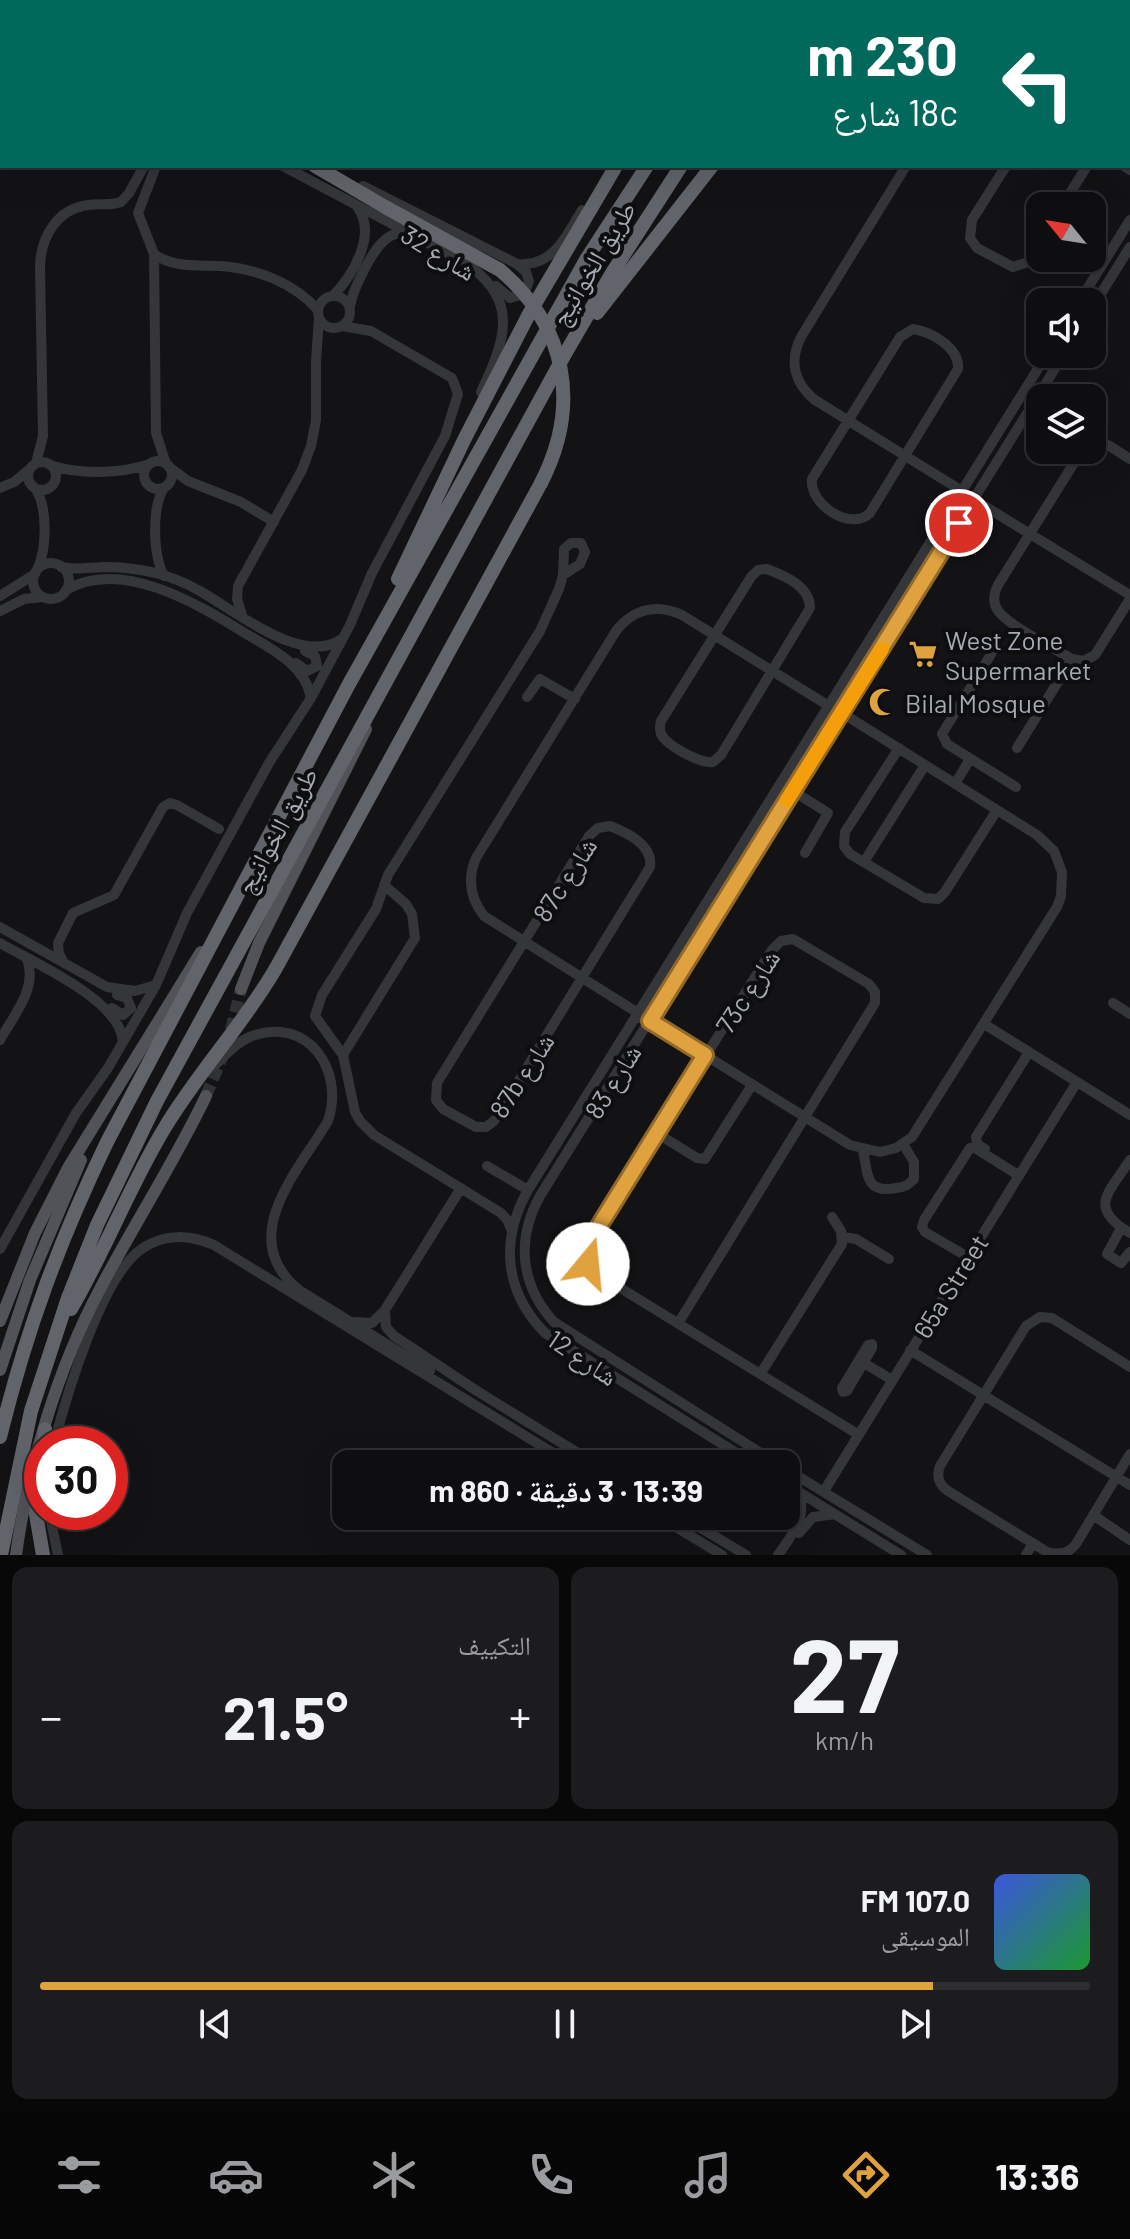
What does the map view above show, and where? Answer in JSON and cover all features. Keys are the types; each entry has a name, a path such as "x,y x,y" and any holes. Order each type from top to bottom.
{"highway":[{"path":"56,1333 155,1144 193,1084 264,988 541,483 559,437 564,388 556,349 540,313 522,290 500,270 318,168"},
{"path":"349,684 464,440 529,314 613,168"},
{"name":"طريق الخوانيج","path":"0,1437 30,1326 74,1211 223,920 349,684 587,258 646,168"},
{"name":"طريق الخوانيج","path":"1,1555 21,1451 56,1333 81,1262 157,1101 565,354 612,273 680,168"},
{"path":"565,354 710,168"},
{"path":"39,1530 43,1555"},
{"path":"43,1530 49,1555"}],"main road":[{"path":"241,989 259,943 358,749 376,700"},
{"path":"0,1321 20,1266 50,1200 175,992 223,920"},
{"path":"48,1426 74,1344 99,1290 181,1147 206,1096"},
{"path":"0,1370 45,1239 106,1107"},
{"path":"16,1555 24,1513"}],"street":[{"path":"153,168 138,213 154,254 156,433 171,477 159,495 156,509 157,559 164,576"},
{"path":"43,597 34,587 43,551 42,509 28,478 43,436 40,266 43,244 53,225 70,210 92,204 121,202 153,168"},
{"name":"شارع 32","path":"287,168 473,268 491,287 502,311 503,337 464,440"},
{"name":"شارع 32","path":"327,168 517,264 534,264 556,251 613,168"},
{"path":"905,168 797,346 794,365 806,393 815,400 962,491"},
{"path":"1005,168 972,220 970,238 977,248 1013,267 1026,263"},
{"path":"1071,192 1086,168"},
{"path":"242,615 237,599 238,586 302,470 311,446 316,420 319,314 329,297 344,282 366,237 366,222 354,204"},
{"path":"1106,259 1130,220"},
{"path":"317,350 349,320 353,292 380,244 397,233 410,233"},
{"path":"1104,288 1130,247"},
{"path":"0,1249 82,1103 156,985 187,913 269,763 311,698 343,638 368,581 445,436 458,394 455,383 443,372 371,331 345,299 297,291 250,270 175,264 154,254"},
{"path":"154,278 161,270 175,264"},
{"path":"473,268 489,278 505,296 515,298 524,294 529,281 526,272 517,264"},
{"path":"297,291 319,314 324,325 371,331"},
{"path":"913,329 921,331 951,348 959,360 958,369 906,457 870,513 858,521 848,520 817,500 811,483 846,421 902,334 913,329"},
{"name":"شارع 83","path":"528,1190 1038,368"},
{"name":"شارع 83","path":"540,1196 1055,368"},
{"path":"1106,445 1130,459"},
{"path":"4,487 33,466 50,465 75,471 116,470 158,461 193,483 241,502 274,522"},
{"path":"146,483 144,470 150,464"},
{"path":"973,499 1029,533 1130,597 1095,655 1084,661 1072,659 1003,617 995,606 994,591 1029,533 1073,464"},
{"path":"50,465 55,472 52,486"},
{"path":"116,470 153,488 193,483"},
{"path":"4,487 44,490 75,471"},
{"path":"0,596 48,564 118,568 164,576 212,598 315,656 317,666 307,671 192,602 164,589 134,582 82,583 58,597 24,599 0,611"},
{"path":"61,567 67,575 66,590"},
{"path":"767,569 785,577 807,593 810,608 773,671 716,761 703,762 667,741 662,735 661,721 715,634 754,573 767,569"},
{"path":"511,1229 501,1213 374,1135 360,1121 343,1055 315,1016 316,1008 367,926 388,875 540,631 563,575"},
{"path":"212,598 238,586"},
{"path":"617,1073 612,1070 613,1067 638,1025 638,1013 491,922 474,901 470,884 472,866 616,631 637,613 665,609 682,615 829,706"},
{"path":"281,638 318,648 343,638"},
{"path":"274,650 302,676 311,698"},
{"path":"993,651 942,730 944,742 1016,787"},
{"path":"1017,748 1072,659"},
{"path":"527,697 540,679 575,699"},
{"path":"650,1021 850,1145 880,1152 903,1144 916,1132 1057,907 1063,884 1059,861 1054,851 1037,835 842,713"},
{"path":"899,748 843,836 847,850 864,862 924,898 938,899 997,810"},
{"path":"955,784 970,759"},
{"path":"864,862 925,765"},
{"path":"793,791 828,813 805,853"},
{"path":"34,946 59,937 76,910 106,901 114,895 166,804 177,805 219,829"},
{"name":"87c شارع","path":"524,943 593,831 610,826 630,837 648,849 650,867 582,979"},
{"path":"343,1055 415,938 412,914 406,904 384,885"},
{"path":"0,927 112,993 127,998 131,1004 130,1011 119,1014 102,1000 0,943"},
{"path":"59,937 58,949 64,963"},
{"name":"73c شارع","path":"705,1055 772,950 781,941 799,941 858,977 872,988 875,1003 806,1118"},
{"name":"87b شارع","path":"524,943 437,1083 434,1094 443,1109 476,1127 491,1124 582,979"},
{"path":"0,1040 28,990 31,973 27,958"},
{"path":"28,990 41,979 55,975"},
{"path":"97,983 112,989 135,991 156,985"},
{"path":"90,995 116,1019 122,1030 123,1042"},
{"path":"1113,1003 1130,1014"},
{"path":"984,1024 1130,1115"},
{"path":"193,1084 239,1043 266,1033 295,1036 308,1043 327,1065 332,1078 333,1107 328,1121 274,1213 270,1242 279,1269 288,1281 444,1380 478,1407"},
{"path":"1020,1173 975,1140 1029,1052"},
{"path":"705,1055 588,1245 586,1258 596,1273 859,1435"},
{"name":"65a Street","path":"824,1491 1077,1082"},
{"path":"658,1134 700,1159 708,1158 752,1085"},
{"path":"679,1322 806,1118"},
{"path":"863,1150 870,1183 875,1188 885,1190 906,1186 914,1179 914,1162 903,1144"},
{"path":"968,1257 925,1232 922,1227 924,1220 970,1148 1020,1173"},
{"path":"1130,1160 1105,1206 1108,1217 1126,1230 1107,1254 1121,1263 1130,1252"},
{"path":"487,1166 528,1190"},
{"path":"347,1319 372,1323 385,1310 461,1188"},
{"name":"شارع 12","path":"528,1190 511,1229 511,1271 520,1296 534,1320 558,1343 731,1449"},
{"name":"شارع 12","path":"540,1196 527,1225 524,1256 530,1287 546,1314 562,1328 756,1450"},
{"path":"501,1213 520,1203"},
{"path":"761,1373 841,1247 843,1237 832,1217"},
{"path":"59,1426 77,1366 122,1269 135,1254 152,1243 182,1236 214,1245 548,1450"},
{"path":"843,1237 856,1239 889,1259"},
{"path":"385,1310 386,1327 394,1336 573,1450"},
{"path":"1130,1367 1052,1318 1040,1317 1026,1326 940,1466 939,1480 944,1488 1033,1543 1053,1554 1066,1553 1076,1544 1130,1454"},
{"path":"910,1350 1130,1485"},
{"path":"864,1363 892,1380"},
{"path":"665,1409 678,1411 700,1422 706,1419"},
{"path":"731,1449 737,1445 746,1450"},
{"path":"800,1477 927,1555"},
{"path":"800,1492 901,1555"},
{"path":"786,1555 808,1520 819,1515 835,1514"},
{"path":"1093,1515 1130,1540"},
{"path":"53,1530 58,1555"},
{"path":"681,1530 722,1555"},
{"path":"704,1530 746,1555"},
{"path":"778,1555 792,1530"},
{"path":"1026,1555 1033,1543"}],"tunnel":[{"path":"231,1030 241,989"},
{"path":"206,1096 223,1055"}],"slow traffic":[{"path":"787,800 882,649"}],"place":[{"name":"West Zone Supermarket","path":"923,654"},
{"name":"Bilal Mosque","path":"883,702"}],"route":[{"path":"588,1264 586,1251 591,1239 705,1055 650,1021 959,523"}]}
